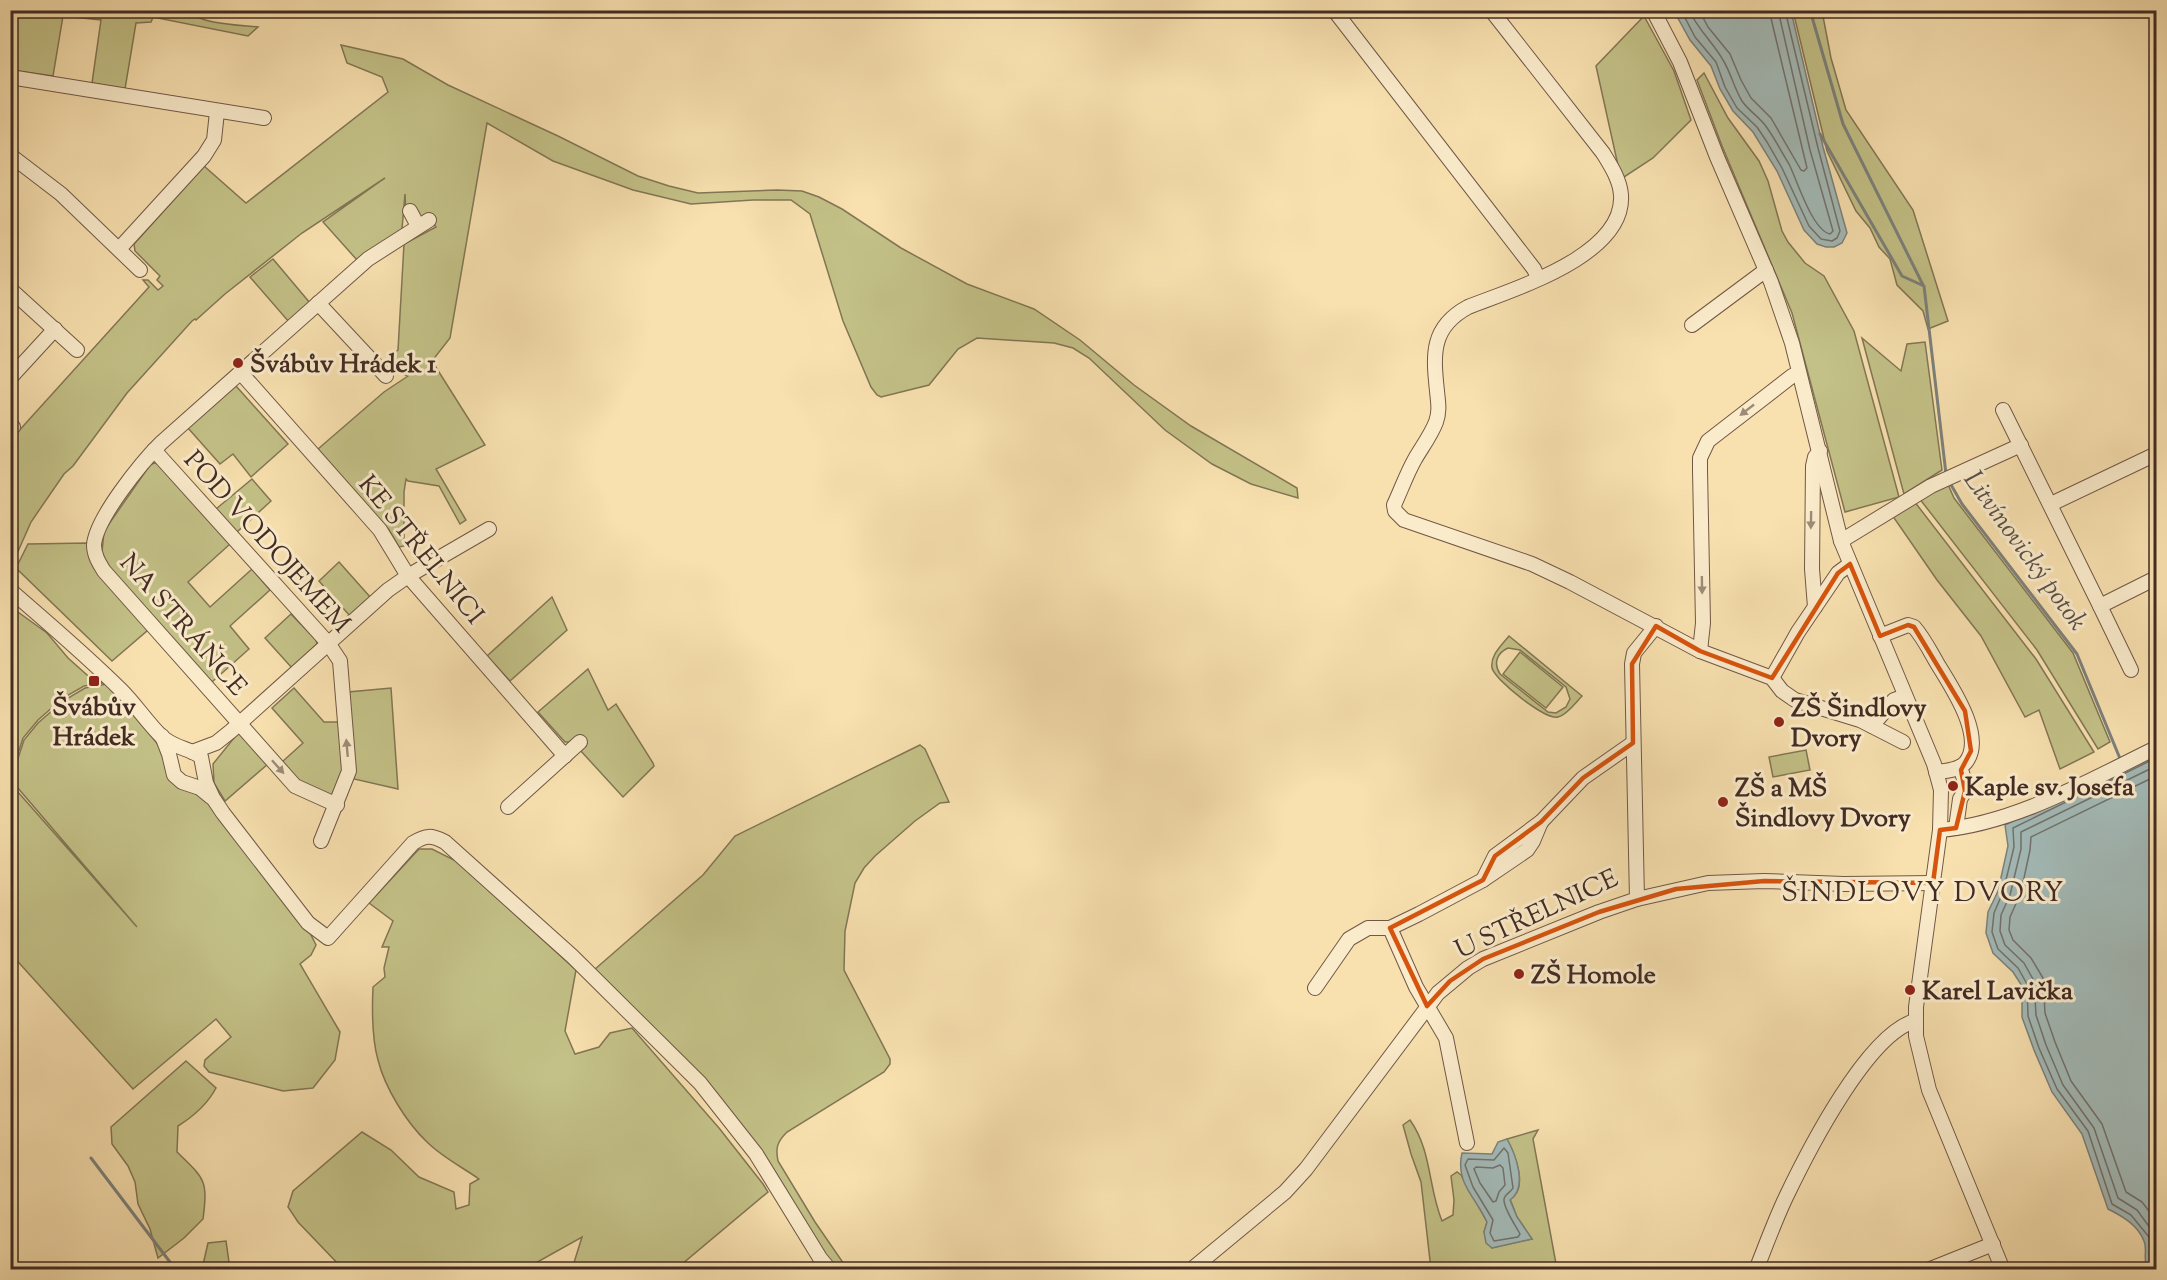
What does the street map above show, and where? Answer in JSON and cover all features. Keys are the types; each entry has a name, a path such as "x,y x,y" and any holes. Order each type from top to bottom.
{"street":[{"path":"1334,10 1534,269 1538,278"},
{"path":"1491,10 1614,170 1621,194 1620,211 1609,232 1597,245 1578,258 1538,278 1457,313 1436,340 1434,352 1439,411 1435,425 1414,460 1394,505 1395,511 1404,520 1532,564 1656,626 1700,651 1772,678 1782,691 1795,700 1860,720 1903,742"},
{"path":"1653,10 1680,62 1717,158 1766,270 1792,343 1841,541 1936,772 1941,790 1940,830 1915,1021 1921,1062 1929,1090 2003,1269"},
{"path":"10,77 264,118"},
{"path":"119,249 204,156 214,140 218,112"},
{"path":"10,155 61,194 140,270"},
{"name":"NA STRÁŇCE","path":"337,805 296,786 239,723 104,571 95,554 95,536 102,521 154,450 368,259 424,223 410,211"},
{"path":"1692,325 1766,270"},
{"path":"10,289 77,350"},
{"path":"318,303 386,376"},
{"path":"10,378 55,329"},
{"name":"KE STŘELNICI","path":"241,373 380,530 408,576 565,756"},
{"path":"1700,651 1703,623 1700,470 1703,449 1716,434 1799,373"},
{"path":"2003,410 2131,670"},
{"path":"1841,541 1931,486 2021,445"},
{"name":"POD VODOJEMEM","path":"154,450 328,643 340,661 349,771 321,841"},
{"path":"1815,607 1812,569 1813,466 1815,457 1820,451"},
{"path":"2051,504 2157,454"},
{"path":"172,765 177,755 216,742 380,596 408,576 489,529"},
{"path":"1772,678 1838,573 1850,564"},
{"path":"2100,606 2157,578"},
{"path":"10,590 89,658 162,736 176,747 201,758 213,798"},
{"path":"1880,636 1908,625 1914,627 1965,711 1971,751 1965,764 1936,772"},
{"name":"U STŘELNICE","path":"1191,1269 1285,1191 1306,1169 1427,1006 1450,981 1483,959 1580,919 1637,899 1632,664 1634,653 1656,626"},
{"path":"1872,726 1894,700 1905,696"},
{"path":"162,736 177,780 200,788 213,798 308,923 327,938 413,843 425,836 433,836 445,842 572,956 700,1083 756,1154 820,1258 830,1269"},
{"path":"188,783 198,780 216,742"},
{"path":"508,807 580,742"},
{"name":"U STŘELNICE","path":"1315,988 1349,939 1368,928 1390,928 1483,880 1495,856 1541,822 1583,778 1633,743"},
{"path":"1940,830 1994,821 2157,748"},
{"path":"1956,828 1960,799 1965,791 1960,766"},
{"path":"1637,899 1676,889 1718,883 1773,881 1844,884 1933,883"},
{"path":"1390,928 1402,957 1446,1038 1467,1143"},
{"path":"1756,1269 1786,1197 1829,1117 1857,1072 1876,1048 1904,1025 1915,1021"},
{"path":"1928,1269 1993,1244"}],"highlighted area":[{"path":"1850,564 1880,636 1908,625 1914,627 1965,711 1971,751 1961,770 1965,791 1956,828 1940,830 1933,883 1764,881 1676,889 1599,912 1483,959 1450,981 1427,1006 1390,928 1483,880 1495,856 1541,822 1583,778 1633,743 1632,664 1656,626 1700,651 1772,678 1838,573"}],"shaded area":[{"path":"11,10 188,11 201,19 258,27 248,36 153,17 151,22 136,23 125,89 92,83 101,20 63,16 53,76 11,70"},
{"path":"1793,11 1822,11 1831,58 1846,110 1913,210 1948,321 1928,329 1923,311 1897,285 1890,259 1879,247 1870,228 1856,211 1827,151"},
{"path":"1644,16 1674,71 1691,120 1653,158 1621,179 1596,66"},
{"path":"341,45 403,59 448,85 638,176 669,186 698,193 777,190 802,191 819,197 842,209 901,248 967,284 1034,309 1080,340 1134,385 1191,426 1297,488 1298,498 1251,484 1212,464 1165,430 1089,358 1073,348 1054,343 977,338 958,349 929,385 881,397 871,387 843,321 810,214 791,200 691,204 633,190 553,161 487,123 450,338 432,361 485,445 436,469 466,520 460,524 439,486 406,479 404,546 399,547 389,530 318,449 384,392 408,376 399,372 398,364 389,358 398,350 404,244 436,227 430,219 406,214 405,194 402,229 357,260 323,222 385,178 302,233 192,321 127,393 73,466 64,474 31,522 16,556 11,553 11,430 16,434 149,287 143,280 148,280 158,290 163,286 157,280 160,276 135,251 134,244 204,166 246,203 388,92 382,77 347,63"},
{"path":"1704,73 1728,118 1759,161 1768,181 1782,231 1788,242 1805,263 1824,276 1854,331 1899,497 1845,512 1792,313 1697,80"},
{"path":"273,259 310,303 289,322 250,277"},
{"path":"1862,338 1901,371 1907,344 1925,342 1942,470 1904,494"},
{"path":"236,386 288,444 251,477 233,454 220,464 188,428"},
{"path":"159,464 230,544 188,582 210,607 252,569 270,590 230,626 249,649 212,682 106,563 102,552 104,531 150,465"},
{"path":"252,479 271,501 237,532 216,509"},
{"path":"1947,482 1954,498 2073,653 2110,742 2098,749 2037,650 1919,498"},
{"path":"1914,501 2036,659 2094,752 2060,769 2039,710 2025,717 1981,636 1937,580 1892,515"},
{"path":"88,543 148,630 112,661 16,568 28,544"},
{"path":"339,562 371,598 350,616 319,581"},
{"path":"552,597 567,630 510,681 487,656"},
{"path":"11,607 47,633 68,658 95,682 103,683 84,686 63,698 38,720 23,738 11,775"},
{"path":"291,614 316,640 317,644 292,668 265,638"},
{"path":"1509,636 1582,696 1568,711 1558,717 1543,712 1521,698 1495,674 1492,663","holes":["1508,648 1520,650 1566,687 1570,699 1566,707 1556,713 1548,712 1500,674 1497,659 1501,653"]},
{"path":"1520,652 1563,687 1546,708 1503,674"},
{"path":"588,669 608,710 616,704 654,766 623,797 580,750 587,743 579,735 565,742 538,712"},
{"path":"107,684 167,755 167,775 172,782 180,788 197,790 247,849 306,925 316,945 311,955 300,964 340,1032 335,1060 313,1088 283,1091 209,1072 204,1066 205,1060 231,1037 216,1019 133,1089 11,954 10,783 137,927 11,780 24,740 38,723 63,701 85,688"},
{"path":"294,688 324,722 340,722 346,771 334,798 300,784 282,762 303,743 272,708"},
{"path":"391,688 398,789 354,779 348,692"},
{"path":"238,733 243,734 268,764 225,801 214,783 213,764"},
{"path":"920,745 925,749 949,802 940,803 915,821 864,868 855,883 845,931 844,970 890,1059 890,1064 884,1072 787,1132 779,1141 777,1148 778,1161 844,1264 838,1269 818,1247 758,1147 594,970 703,875 735,836"},
{"path":"1806,750 1810,770 1773,777 1769,757"},
{"path":"419,849 432,849 456,861 576,970 565,1031 575,1054 599,1047 610,1033 632,1028 719,1128 763,1184 768,1192 682,1264 659,1270 572,1269 582,1237 525,1269 343,1269 298,1222 288,1207 293,1191 362,1132 391,1150 419,1177 454,1192 456,1209 469,1205 470,1184 479,1179 439,1152 411,1125 391,1093 381,1071 376,1052 373,987 385,977 384,968 389,947 382,947 393,921 369,903"},
{"path":"186,1061 216,1088 200,1110 178,1126 177,1152 194,1168 204,1188 203,1219 184,1238 158,1258 150,1229 138,1204 135,1182 128,1166 112,1144 111,1127"},
{"path":"1410,1120 1422,1144 1442,1221 1453,1215 1451,1176 1457,1172 1461,1175 1487,1222 1484,1232 1492,1248 1532,1239 1517,1217 1510,1199 1516,1194 1520,1180 1514,1153 1507,1139 1538,1130 1533,1139 1557,1269 1431,1269 1421,1182 1403,1125"},
{"path":"226,1241 230,1269 202,1269 208,1243"}],"water":[{"path":"1674,11 1791,11 1823,147 1847,233 1842,243 1834,247 1817,244 1804,230 1777,171 1753,132 1733,111 1720,89 1711,66 1690,40"},
{"path":"2156,751 2156,1269 2148,1269 2145,1262 2145,1244 2138,1230 2108,1209 2082,1134 2052,1092 2034,1050 2022,1017 2022,986 2013,972 1993,953 1986,933 1988,912 1998,891 2008,846 2005,825"},
{"path":"1507,1139 1519,1171 1518,1188 1510,1200 1517,1217 1532,1239 1492,1248 1486,1243 1484,1232 1487,1222 1467,1189 1461,1173 1462,1153 1492,1154 1498,1142"}],"waterway":[{"path":"1810,10 1843,124 1923,285"},
{"name":"Litvínovický potok","path":"1820,134 1902,276 1924,286 1946,474"},
{"name":"Litvínovický potok","path":"1950,483 1962,504 2077,654 2121,761"},
{"path":"91,1158 176,1270"}],"place":[{"name":"Švábův Hrádek 1","path":"238,363"},
{"name":"Švábův Hrádek","path":"94,681"},
{"name":"ZŠ Šindlovy Dvory","path":"1779,722"},
{"name":"Kaple sv. Josefa","path":"1953,786"},
{"name":"ZŠ a MŠ Šindlovy Dvory","path":"1723,802"},
{"name":"ZŠ Homole","path":"1519,974"},
{"name":"Karel Lavička","path":"1910,990"}],"district":[{"name":"ŠINDLOVY DVORY","path":"1923,891"}]}
